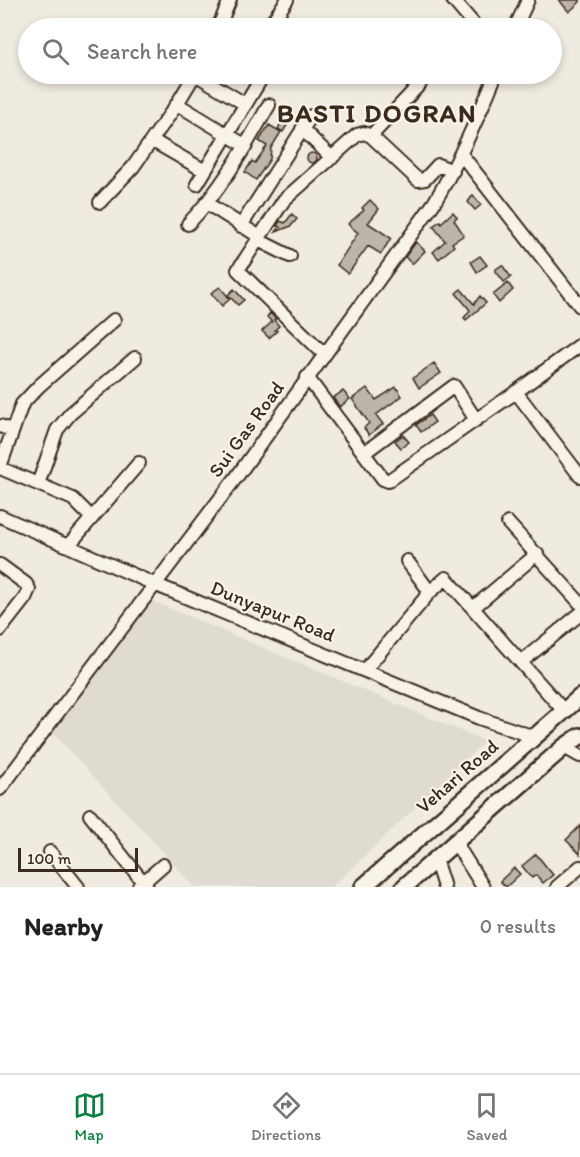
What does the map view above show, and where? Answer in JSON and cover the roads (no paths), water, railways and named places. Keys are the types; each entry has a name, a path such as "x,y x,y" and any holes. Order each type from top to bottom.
{"main road":[{"name":"Vehari Road","path":"363,887 580,697"},
{"path":"404,887 564,747 580,736"}],"street":[{"path":"222,18 230,0"},
{"path":"453,0 468,18"},
{"path":"520,18 528,0"},
{"path":"274,18 283,2"},
{"path":"100,202 133,167 153,141 189,84"},
{"path":"212,84 245,104"},
{"path":"197,184 258,84"},
{"path":"371,136 420,84"},
{"name":"Sui Gas Road","path":"0,789 238,475 434,203 453,171 492,84"},
{"path":"177,104 246,146"},
{"path":"188,224 208,204 246,146 269,105"},
{"path":"241,226 310,116"},
{"path":"302,129 332,158"},
{"path":"324,354 238,270 284,200 357,135 364,133 371,136 418,180 425,178 438,165 453,171"},
{"path":"153,141 205,171"},
{"path":"461,154 580,306"},
{"path":"208,204 259,239 290,256"},
{"path":"92,518 73,499 0,468 6,428 22,404 39,386 114,320"},
{"path":"308,377 383,479 388,480 580,345"},
{"path":"38,484 57,430 70,414 135,358"},
{"path":"364,453 454,386 476,420"},
{"path":"516,392 580,476"},
{"path":"68,546 139,463"},
{"name":"Dunyapur Road","path":"0,516 154,584 479,718 534,737"},
{"path":"508,523 580,603"},
{"path":"473,608 537,554"},
{"path":"407,561 430,592"},
{"path":"0,565 26,584 29,589 25,598 0,630"},
{"path":"365,670 430,592 446,578 564,711"},
{"path":"521,662 580,614"},
{"path":"564,747 580,756"},
{"path":"90,815 143,885 163,865"},
{"path":"455,842 483,887"},
{"path":"50,852 78,887"},
{"path":"435,859 444,887"},
{"path":"557,887 580,867"}],"district":[{"name":"BASTI DOGRAN","path":"377,113"}]}
